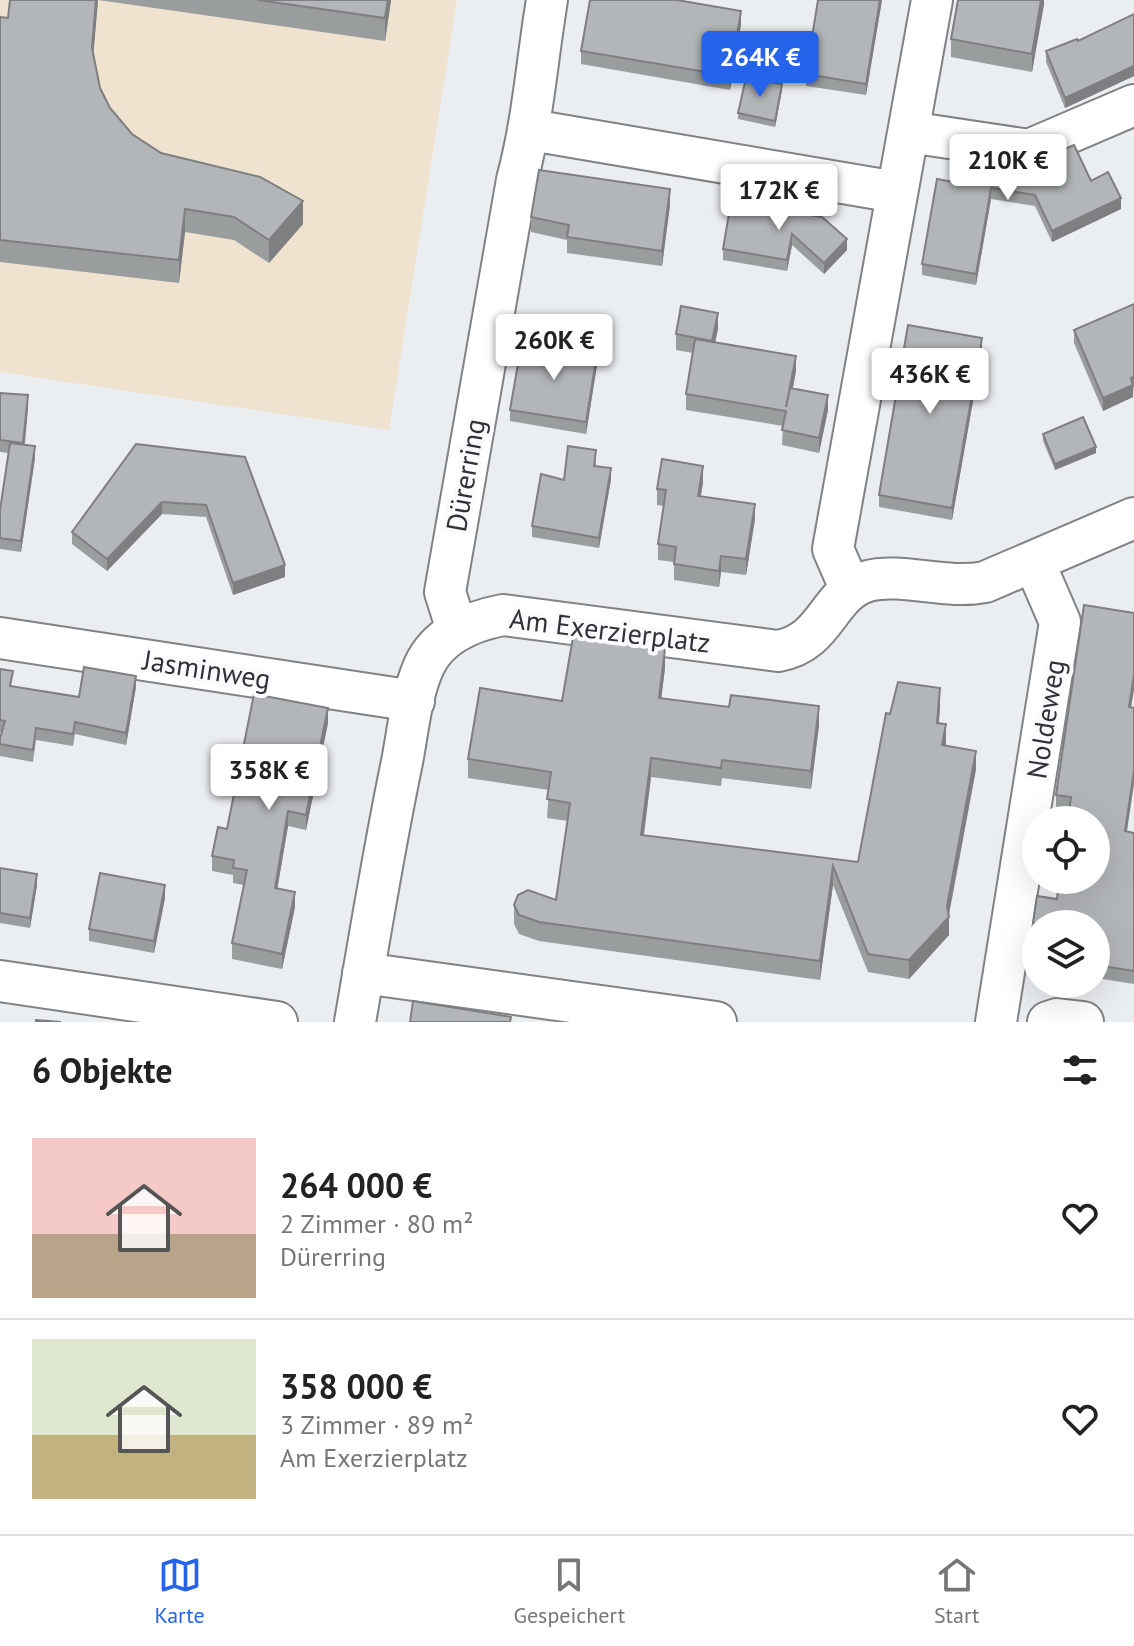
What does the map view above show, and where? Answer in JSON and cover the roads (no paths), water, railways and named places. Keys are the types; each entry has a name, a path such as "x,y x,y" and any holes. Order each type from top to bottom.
{"street":[{"name":"Dürerring","path":"457,630 445,592 517,180 531,130 535,74 547,0"},
{"path":"932,0 833,549 850,588 869,580 891,579 962,587 985,582 1134,518"},
{"path":"909,132 1029,150 1134,105"},
{"path":"531,130 896,192"},
{"name":"Noldeweg","path":"996,1022 1060,622 1034,562"},
{"name":"Am Exerzierplatz","path":"355,1022 382,855 414,701 424,665 457,630 478,620 503,615 778,651 792,649 814,635 850,588"},
{"name":"Jasminweg","path":"0,638 414,701"},
{"path":"363,973 716,1022"},
{"path":"0,981 277,1022"},
{"path":"1048,1022 1057,1019 1083,1022"}]}
